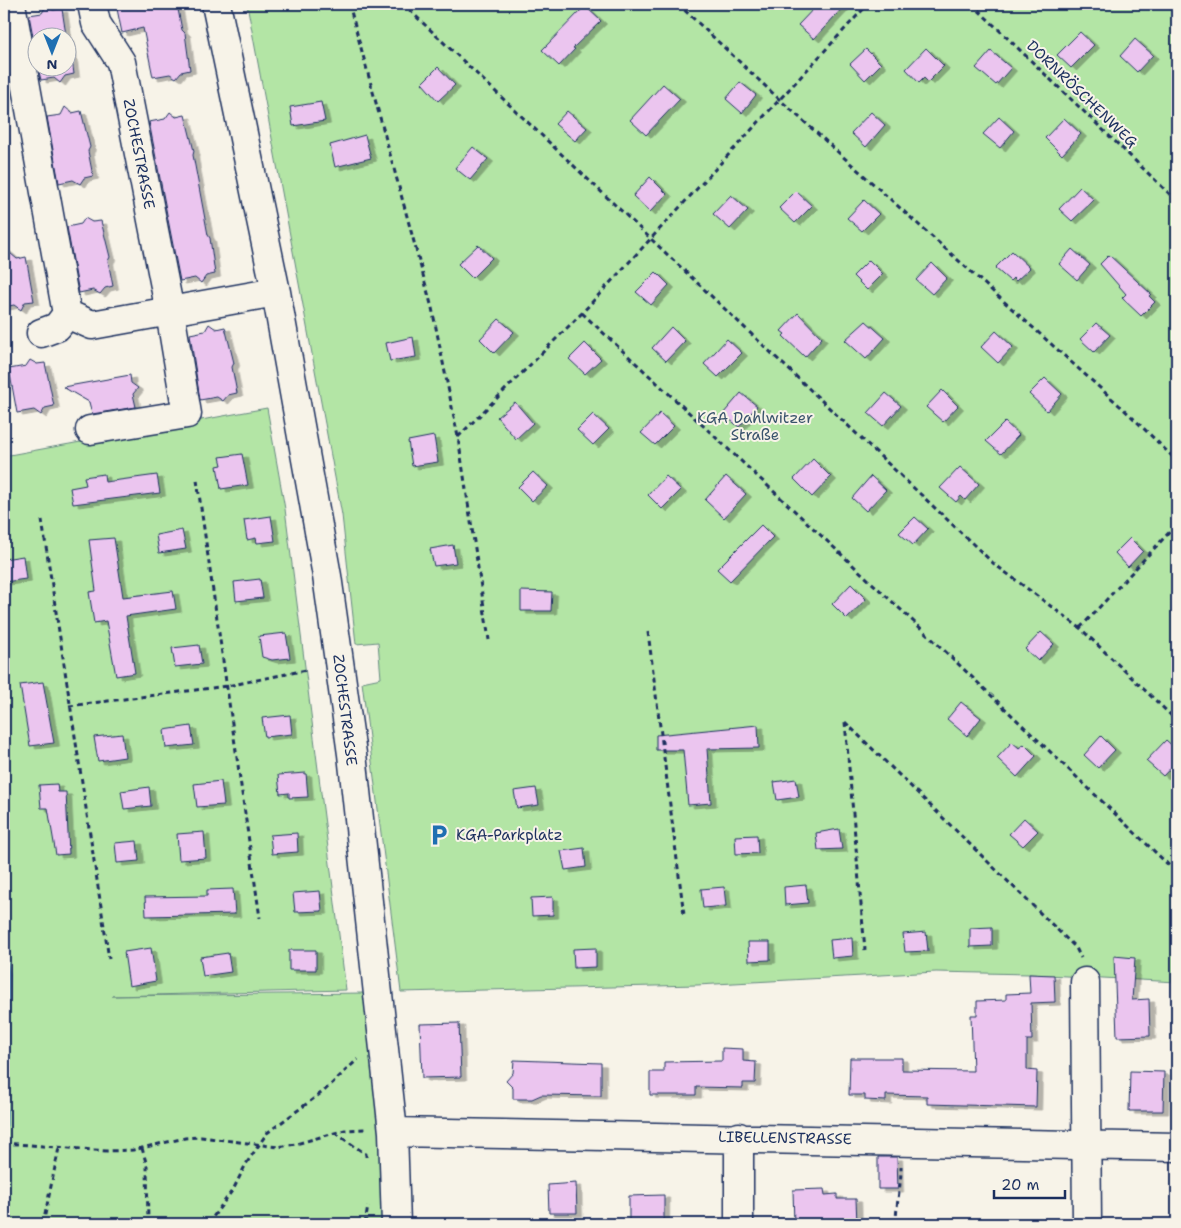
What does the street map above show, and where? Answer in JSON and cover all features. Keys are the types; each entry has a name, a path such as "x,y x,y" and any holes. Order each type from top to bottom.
{"street":[{"path":"10,4 67,314 57,327 41,333"},
{"name":"ZOCHESTRASSE","path":"90,430 187,414 170,312 121,62 96,23 92,4"},
{"name":"ZOCHESTRASSE","path":"216,4 276,292 327,576 352,754 392,1132 396,1224"},
{"path":"67,314 92,325 276,292"},
{"path":"1085,982 1088,1145 1087,1224"},
{"name":"LIBELLENSTRASSE","path":"392,1132 739,1137 1177,1147"},
{"path":"739,1137 740,1224"}],"path":[{"path":"349,4 432,308 458,438 488,640"},
{"path":"403,4 993,563 1080,628 1177,721"},
{"path":"678,4 779,99 1130,415 1177,461"},
{"path":"458,438 582,313 868,4"},
{"name":"DORNRÖSCHENWEG","path":"972,4 1177,201"},
{"path":"582,313 928,635 1177,873"},
{"path":"197,480 260,918"},
{"path":"42,520 109,959"},
{"path":"1080,628 1177,524"},
{"path":"648,632 684,914"},
{"path":"69,706 227,686 306,670"},
{"path":"864,950 845,722 1076,948 1084,965 1085,982"},
{"path":"208,1224 234,1188 267,1133 295,1114 352,1067 381,1034"},
{"path":"4,1143 108,1151 142,1148 184,1138 201,1137 233,1140 258,1146 278,1147 296,1144 345,1130 380,1128 392,1132"},
{"path":"334,1133 366,1154 366,1163"},
{"path":"896,1224 897,1196 901,1191 900,1141"},
{"path":"43,1224 59,1148"},
{"path":"142,1148 147,1166 148,1224"},
{"path":"365,1224 368,1202"}],"green space":[{"name":"KGA Dahlwitzer Straße","path":"247,4 1177,4 1177,982 1029,974 936,972 697,985 401,992 362,682 381,678 378,642 356,644 342,515"},
{"path":"267,408 285,509 346,990 112,996 364,993 381,1124 384,1224 4,1224 4,456"}],"building":[{"path":"116,4 177,4 182,30 185,33 190,70 181,72 176,78 170,74 153,77 143,28 122,33"},
{"path":"818,4 846,4 814,39 798,25"},
{"path":"46,6 53,10 62,9 65,28 31,28 29,15 42,13"},
{"path":"585,6 601,21 573,48 575,49 559,66 542,50"},
{"path":"1080,32 1094,45 1071,68 1057,55"},
{"path":"1135,39 1153,55 1137,72 1120,56"},
{"path":"926,48 944,66 928,82 924,78 919,83 906,69"},
{"path":"866,49 881,64 865,80 850,64"},
{"path":"991,51 1011,68 996,85 976,68"},
{"path":"438,67 455,85 438,101 422,83"},
{"path":"54,78 64,78 60,83"},
{"path":"740,82 756,95 742,113 726,99"},
{"path":"663,84 680,99 646,135 630,120"},
{"path":"321,102 325,121 293,126 290,107"},
{"path":"65,107 72,113 81,111 90,147 88,151 93,176 84,178 80,184 73,180 59,183 47,117 61,115"},
{"path":"567,111 587,128 575,141 555,124"},
{"path":"170,112 176,117 185,115 194,151 193,155 210,238 215,274 206,276 201,283 195,278 180,281 149,122 165,119"},
{"path":"871,112 885,125 866,147 851,133"},
{"path":"999,117 1014,131 1000,148 983,134"},
{"path":"1064,118 1081,134 1062,155 1045,138"},
{"path":"365,135 371,158 335,167 330,145"},
{"path":"473,147 488,159 470,180 455,168"},
{"path":"650,177 667,194 650,212 633,196"},
{"path":"1080,187 1094,200 1072,221 1059,209"},
{"path":"796,191 812,206 795,223 779,208"},
{"path":"731,195 748,210 730,229 713,214"},
{"path":"864,200 879,214 862,231 847,218"},
{"path":"85,218 92,222 101,221 110,257 108,261 113,286 105,288 100,294 93,290 79,293 67,227 81,224"},
{"path":"478,245 492,258 472,278 458,264"},
{"path":"4,248 17,259 26,257 34,301 25,302 21,310 14,305 4,307"},
{"path":"1072,249 1090,265 1077,280 1059,264"},
{"path":"1012,251 1030,268 1016,281 1013,278 1010,281 995,268"},
{"path":"1109,255 1151,294 1149,296 1155,302 1141,316 1122,298 1126,294 1100,264"},
{"path":"869,260 883,274 867,290 853,276"},
{"path":"932,263 947,278 932,294 916,280"},
{"path":"656,272 669,285 651,305 636,292"},
{"path":"798,313 822,338 805,357 783,336 785,334 781,331"},
{"path":"499,319 514,332 494,353 480,339"},
{"path":"866,321 885,338 866,359 845,340"},
{"path":"1096,323 1110,335 1094,352 1080,339"},
{"path":"209,324 216,329 225,327 234,363 232,367 237,393 228,395 223,401 217,397 200,400 190,334 205,331"},
{"path":"671,327 685,341 666,361 652,348"},
{"path":"996,331 1013,347 998,363 981,347"},
{"path":"413,337 416,357 390,361 386,343"},
{"path":"727,339 742,353 718,377 704,364"},
{"path":"585,343 601,359 585,374 569,359"},
{"path":"30,360 37,364 45,363 54,406 45,408 41,415 34,410 17,413 9,369 26,366"},
{"path":"130,375 131,383 138,388 133,394 136,407 92,414 89,402 63,387"},
{"path":"1045,378 1062,394 1047,411 1029,394"},
{"path":"942,390 958,406 943,422 926,407"},
{"path":"741,393 757,406 739,427 723,414"},
{"path":"886,393 901,406 883,426 868,413"},
{"path":"515,402 533,423 516,439 497,417"},
{"path":"660,413 674,426 655,445 641,433"},
{"path":"593,414 609,429 593,445 577,430"},
{"path":"1005,422 1019,435 1001,454 986,441"},
{"path":"434,436 438,462 412,466 408,441"},
{"path":"242,454 248,485 221,489 217,466 222,465 220,457"},
{"path":"813,459 831,477 812,497 794,479"},
{"path":"960,467 979,484 965,500 961,496 956,502 940,488"},
{"path":"533,472 548,486 532,501 518,487"},
{"path":"104,474 105,482 157,475 160,493 73,504 70,488 86,485 84,477"},
{"path":"666,476 681,490 662,509 648,495"},
{"path":"726,476 746,494 724,518 705,500"},
{"path":"871,476 886,490 866,511 852,498"},
{"path":"271,516 275,541 257,543 256,538 247,540 244,520"},
{"path":"915,517 928,529 913,545 899,533"},
{"path":"761,525 773,537 730,581 717,569"},
{"path":"182,530 186,549 159,553 156,535"},
{"path":"114,538 123,597 173,591 176,609 126,616 135,673 116,676 106,621 94,623 89,592 96,591 89,540"},
{"path":"1130,538 1143,551 1128,567 1115,553"},
{"path":"453,545 456,563 434,566 430,549"},
{"path":"23,556 26,579 4,582 4,559"},
{"path":"260,579 263,598 236,601 234,582"},
{"path":"851,584 866,599 847,619 832,604"},
{"path":"521,591 552,592 551,611 521,611"},
{"path":"1041,632 1054,644 1038,661 1025,649"},
{"path":"286,633 290,658 272,660 262,657 259,636"},
{"path":"199,645 202,664 175,667 172,648"},
{"path":"43,682 54,743 30,746 20,685"},
{"path":"961,702 981,718 967,736 947,719"},
{"path":"290,715 292,734 265,737 262,718"},
{"path":"758,725 759,748 707,749 711,803 688,805 683,750 656,750 656,735"},
{"path":"191,726 194,745 166,748 164,730"},
{"path":"122,734 125,757 98,761 94,737"},
{"path":"1101,736 1115,750 1098,768 1084,755"},
{"path":"1166,740 1177,750 1177,761 1163,776 1146,761"},
{"path":"1012,742 1019,748 1024,744 1036,756 1017,777 997,758"},
{"path":"306,773 308,797 289,798 289,793 280,794 278,775"},
{"path":"796,779 799,797 777,800 774,782"},
{"path":"221,781 224,805 197,807 194,784"},
{"path":"57,784 58,792 66,792 69,854 56,855 48,808 41,808 39,785"},
{"path":"149,787 151,806 124,809 121,791"},
{"path":"536,788 539,805 517,808 514,791"},
{"path":"1024,818 1038,831 1023,846 1009,834"},
{"path":"839,829 842,849 818,850 816,833"},
{"path":"204,832 206,858 179,860 177,834"},
{"path":"297,833 298,852 272,854 270,835"},
{"path":"757,835 758,853 736,854 735,836"},
{"path":"137,841 139,861 117,863 115,843"},
{"path":"584,848 586,867 565,870 561,851"},
{"path":"806,885 808,903 785,905 784,887"},
{"path":"724,887 726,906 703,908 701,889"},
{"path":"233,889 235,914 146,916 145,897 207,896 207,890"},
{"path":"320,891 322,911 295,912 293,893"},
{"path":"553,897 553,915 532,916 531,898"},
{"path":"992,927 992,946 970,947 970,928"},
{"path":"926,932 928,951 905,952 903,934"},
{"path":"852,938 853,956 832,958 830,940"},
{"path":"748,942 770,942 770,960 749,961"},
{"path":"151,948 156,981 129,986 124,952"},
{"path":"596,948 596,967 574,968 573,949"},
{"path":"289,950 316,950 316,970 289,970"},
{"path":"228,953 231,972 203,976 200,957"},
{"path":"1114,956 1135,958 1132,1000 1149,999 1150,1036 1117,1037"},
{"path":"1029,974 1054,975 1055,1002 1031,1003 1032,1040 1027,1040 1027,1070 1037,1071 1036,1107 927,1104 927,1096 886,1095 886,1101 865,1100 865,1095 849,1095 850,1058 902,1058 902,1070 973,1071 971,1015 977,1015 977,1001 1006,1000 1006,994 1030,993"},
{"path":"459,1023 461,1077 422,1078 420,1024"},
{"path":"722,1048 743,1049 743,1061 756,1062 755,1083 743,1083 743,1088 696,1087 696,1095 650,1095 650,1072 664,1072 664,1062 722,1061"},
{"path":"514,1060 601,1063 601,1096 541,1095 532,1099 513,1099 513,1088 506,1081 513,1073"},
{"path":"1130,1071 1164,1072 1163,1111 1129,1111"},
{"path":"878,1157 897,1157 898,1189 878,1189"},
{"path":"576,1183 577,1213 549,1213 548,1185"},
{"path":"824,1189 825,1195 837,1194 837,1199 856,1199 857,1224 794,1224 793,1190"},
{"path":"664,1195 664,1224 629,1224 629,1196"}],"waterway":[{"path":"4,958 7,974 4,1125"}],"place":[{"name":"KGA-Parkplatz","path":"439,835"}]}
